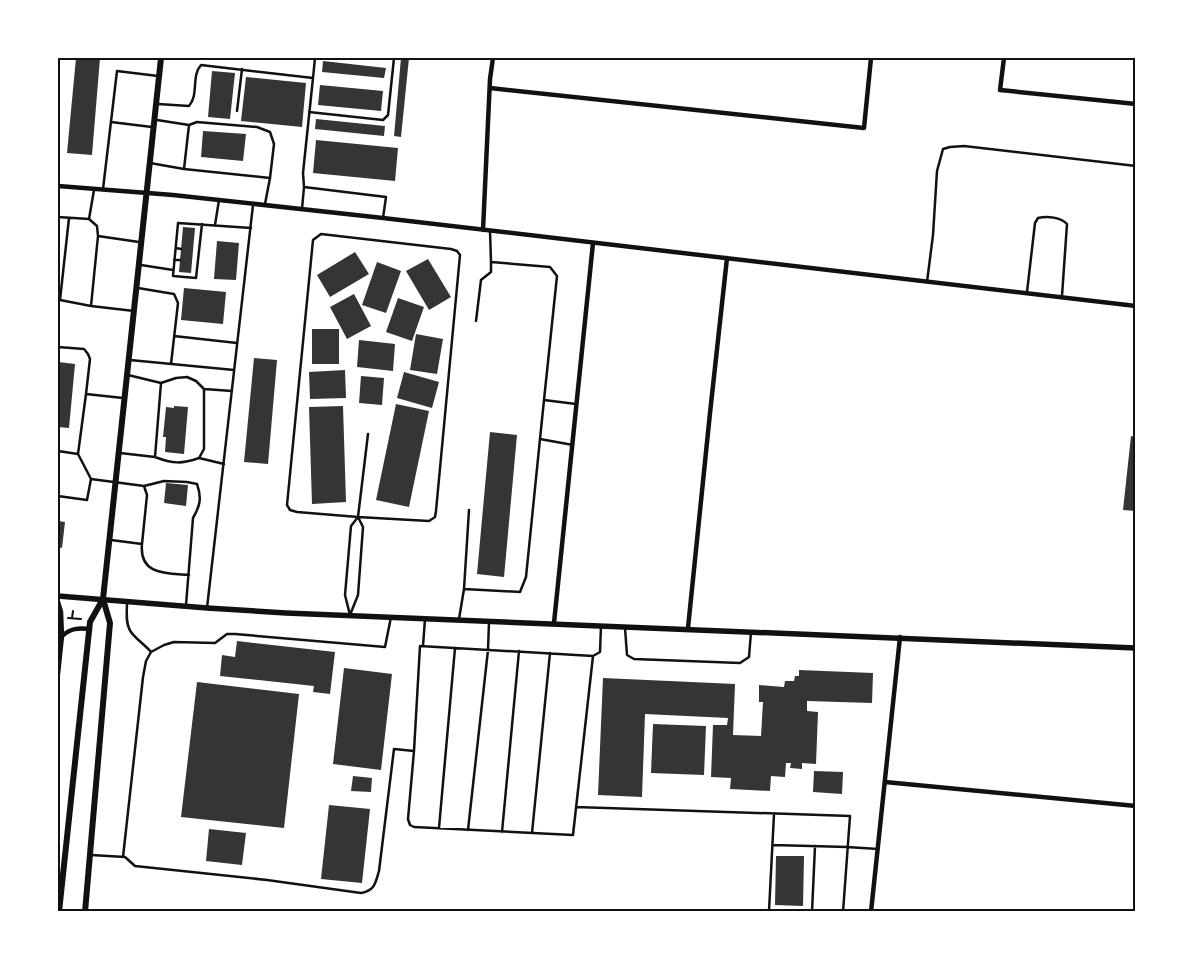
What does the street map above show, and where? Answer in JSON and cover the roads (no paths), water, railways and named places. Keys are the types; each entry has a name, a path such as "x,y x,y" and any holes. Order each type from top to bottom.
{"main road":[{"path":"59,912 90,622 103,599 161,58"},
{"path":"85,912 110,623 103,599"}],"street":[{"path":"483,230 493,58"},
{"path":"490,88 864,128 871,58"},
{"path":"1004,58 1000,90 1136,104"},
{"path":"58,186 219,200 383,218 1136,306"},
{"path":"554,623 578,405 593,243"},
{"path":"688,628 727,258"},
{"path":"58,596 207,608 391,617 1136,648"},
{"path":"58,602 61,612 62,636 58,674"},
{"path":"62,636 76,628 90,629"},
{"path":"871,912 900,637"},
{"path":"885,782 1136,806"}],"lane":[{"path":"302,209 303,173 315,58"},
{"path":"309,112 383,120 388,115 394,58"},
{"path":"156,104 190,106 193,102 197,69 201,65 312,78"},
{"path":"236,111 242,69"},
{"path":"102,190 117,71 160,76"},
{"path":"155,119 189,124 205,122 257,127 270,132 274,144 265,206"},
{"path":"111,122 154,127"},
{"path":"184,168 189,124"},
{"path":"927,282 933,235 937,171 943,149 950,146 964,146 1136,166"},
{"path":"150,163 270,178"},
{"path":"304,187 386,197 383,218"},
{"path":"89,220 94,190"},
{"path":"216,225 219,200"},
{"path":"207,608 253,205"},
{"path":"58,217 89,220 97,226 98,236 91,306"},
{"path":"1027,294 1035,223 1038,218 1044,217 1064,220 1067,224 1062,298"},
{"path":"69,218 59,300 134,311"},
{"path":"202,224 196,278 172,276 178,223 202,224 251,228"},
{"path":"476,321 481,280 490,272 490,231"},
{"path":"321,234 451,249 457,251 460,255 435,517 429,520 358,517 297,512 290,510 287,505 313,240 321,234"},
{"path":"98,236 141,243"},
{"path":"177,236 182,237"},
{"path":"194,238 200,238"},
{"path":"176,248 181,249"},
{"path":"193,250 199,250"},
{"path":"174,260 180,260"},
{"path":"192,262 198,263"},
{"path":"464,589 520,592 526,577 557,276 550,267 491,262"},
{"path":"139,265 173,270"},
{"path":"137,288 174,294 178,303 171,364"},
{"path":"174,336 238,343"},
{"path":"58,347 84,349 90,360 78,454 91,479 87,500 58,496"},
{"path":"129,360 234,370"},
{"path":"127,375 161,383 187,377 196,381 204,389 232,391"},
{"path":"155,457 161,383"},
{"path":"199,458 204,449 204,389"},
{"path":"86,394 125,398"},
{"path":"544,400 578,405"},
{"path":"350,615 345,595 351,526 358,517 368,434"},
{"path":"540,439 573,445"},
{"path":"58,451 78,454"},
{"path":"119,453 155,457 166,462 180,464 199,458 224,464"},
{"path":"91,479 144,486 164,481 197,484 201,496 199,508 193,518 186,606"},
{"path":"144,486 148,495 141,554 147,565 155,572 189,575"},
{"path":"459,619 464,589 469,510"},
{"path":"350,615 358,595 363,527 358,517"},
{"path":"110,539 142,544"},
{"path":"127,601 130,631 151,652"},
{"path":"124,857 142,677 146,661 151,652 174,642 215,643 227,634 385,647 391,617"},
{"path":"426,617 408,819 410,825 414,827 573,835 593,656"},
{"path":"468,830 490,620"},
{"path":"422,646 593,656 600,652 601,626"},
{"path":"625,627 628,655 634,660 740,663 749,657 750,632"},
{"path":"439,828 455,648"},
{"path":"502,832 519,652"},
{"path":"532,833 550,653"},
{"path":"91,855 124,857 135,866 267,880 361,893 369,891 375,885 379,871 394,749 414,751"},
{"path":"576,807 850,816 843,912"},
{"path":"774,814 769,911 777,912"},
{"path":"773,845 878,849"},
{"path":"812,912 815,846"}]}
